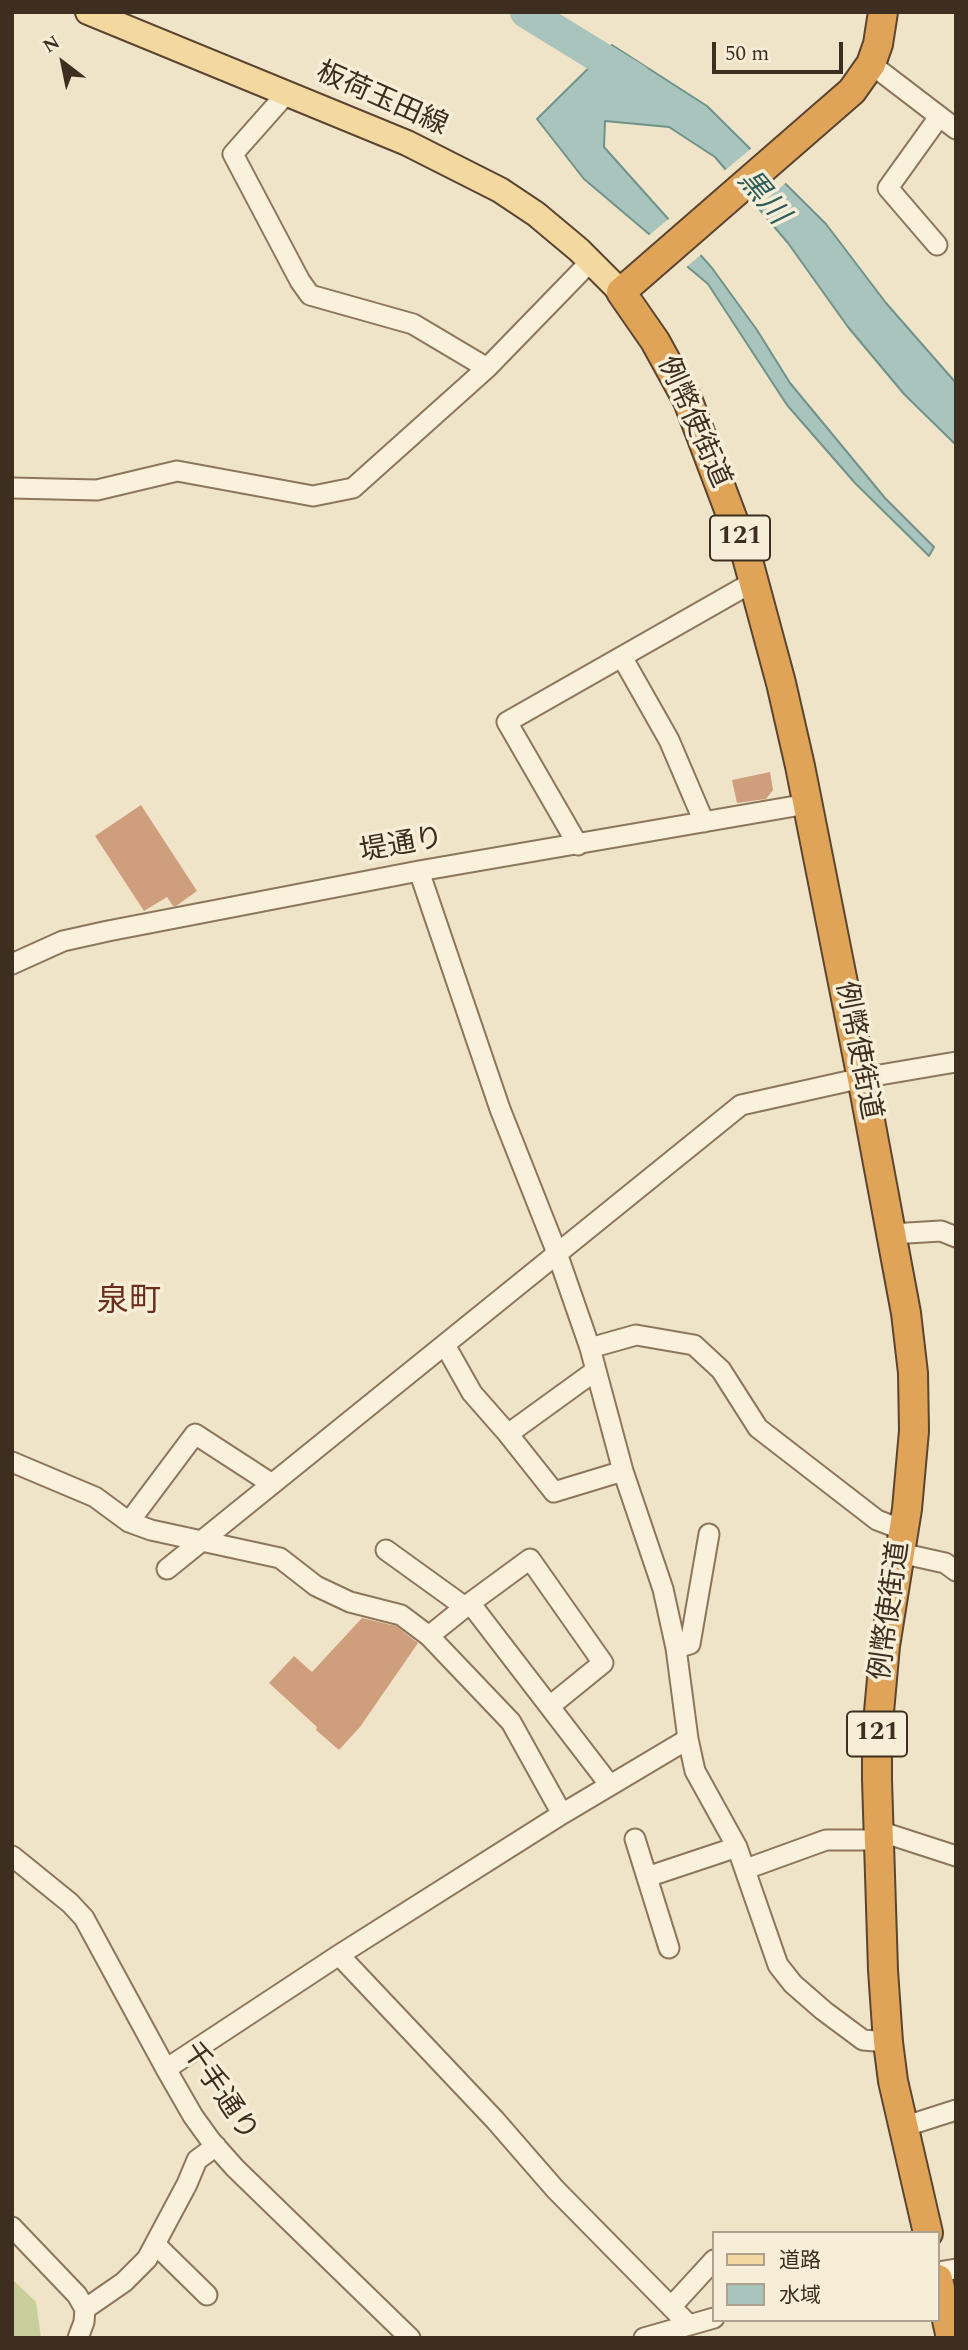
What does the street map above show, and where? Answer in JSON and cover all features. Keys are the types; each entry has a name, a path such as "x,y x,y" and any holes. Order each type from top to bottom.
{"highway":[{"path":"621,292 852,91 871,64 878,44 883,12"},
{"name":"例幣使街道","path":"621,292 655,341 688,401 724,491 753,582 781,683 807,804 862,1078 905,1313 913,1373 914,1431 902,1542 885,1646 877,1734 879,1836 888,2042 903,2127 928,2231"},
{"path":"940,2288 951,2338"}],"main road":[{"name":"板荷玉田線","path":"88,12 407,143 500,190 543,220 591,261 621,292"}],"street":[{"path":"871,64 956,129"},
{"path":"287,93 233,154 310,295 413,324 487,368"},
{"path":"937,245 888,188 939,117"},
{"path":"12,488 97,490 177,471 313,496 353,488 487,368 591,261"},
{"path":"578,845 507,722 753,582"},
{"path":"622,657 669,740 704,822"},
{"name":"堤通り","path":"12,964 63,941 419,872 807,804"},
{"path":"419,872 500,1110 557,1253 590,1348 623,1471 663,1589 676,1648 695,1771 737,1847 778,1965 793,1984 863,2040 888,2042"},
{"path":"167,1569 741,1105 862,1078 956,1062"},
{"path":"891,1234 941,1231 956,1237"},
{"path":"590,1348 636,1335 694,1345 721,1370 758,1428 902,1542 952,1563"},
{"path":"445,1345 472,1392 554,1492 623,1471"},
{"path":"509,1434 595,1371"},
{"path":"130,1522 195,1433 272,1484"},
{"path":"12,1462 95,1497 130,1522 151,1531 280,1558 316,1586 350,1602 401,1615 429,1636 511,1722 562,1814"},
{"path":"676,1648 690,1644 709,1534"},
{"path":"386,1550 467,1605 610,1784"},
{"path":"429,1636 530,1559 603,1664 550,1706"},
{"path":"166,2069 338,1955 610,1784 688,1739"},
{"path":"746,1869 826,1840 879,1836 956,1856"},
{"path":"635,1839 669,1948"},
{"path":"647,1877 737,1847"},
{"name":"千手通り","path":"12,1856 70,1903 84,1918 193,2116 216,2146 410,2338"},
{"path":"338,1955 485,2110 555,2189 689,2325"},
{"path":"903,2127 956,2110"},
{"path":"85,2309 124,2282 147,2259 197,2160 216,2146"},
{"path":"12,2227 77,2295 85,2309 78,2338"},
{"path":"155,2244 207,2295"},
{"path":"671,2307 712,2262"},
{"path":"644,2338 712,2319"}],"green space":[{"path":"12,2279 36,2302 41,2338 12,2338"}],"water":[{"path":"612,45 707,106 826,224 886,303 956,383 956,445 904,394 848,327 788,243 715,157 669,127 605,121 604,147 712,268 757,330 790,383 885,498 934,547 929,556 855,483 787,405 708,284 584,179 537,119"}],"pier":[{"path":"753,147 788,181 755,209 723,172"},
{"path":"671,217 703,253 684,269 647,237"}],"building":[{"path":"770,772 773,790 766,799 737,803 732,780"},
{"path":"141,805 197,891 176,906 173,906 167,897 144,911 95,836"},
{"path":"362,1618 396,1626 418,1643 360,1727 339,1750 269,1683 294,1656 312,1672"}],"waterway":[{"name":"黒川","path":"526,12 635,79"}],"district":[{"name":"泉町","path":"129,1304"}]}
